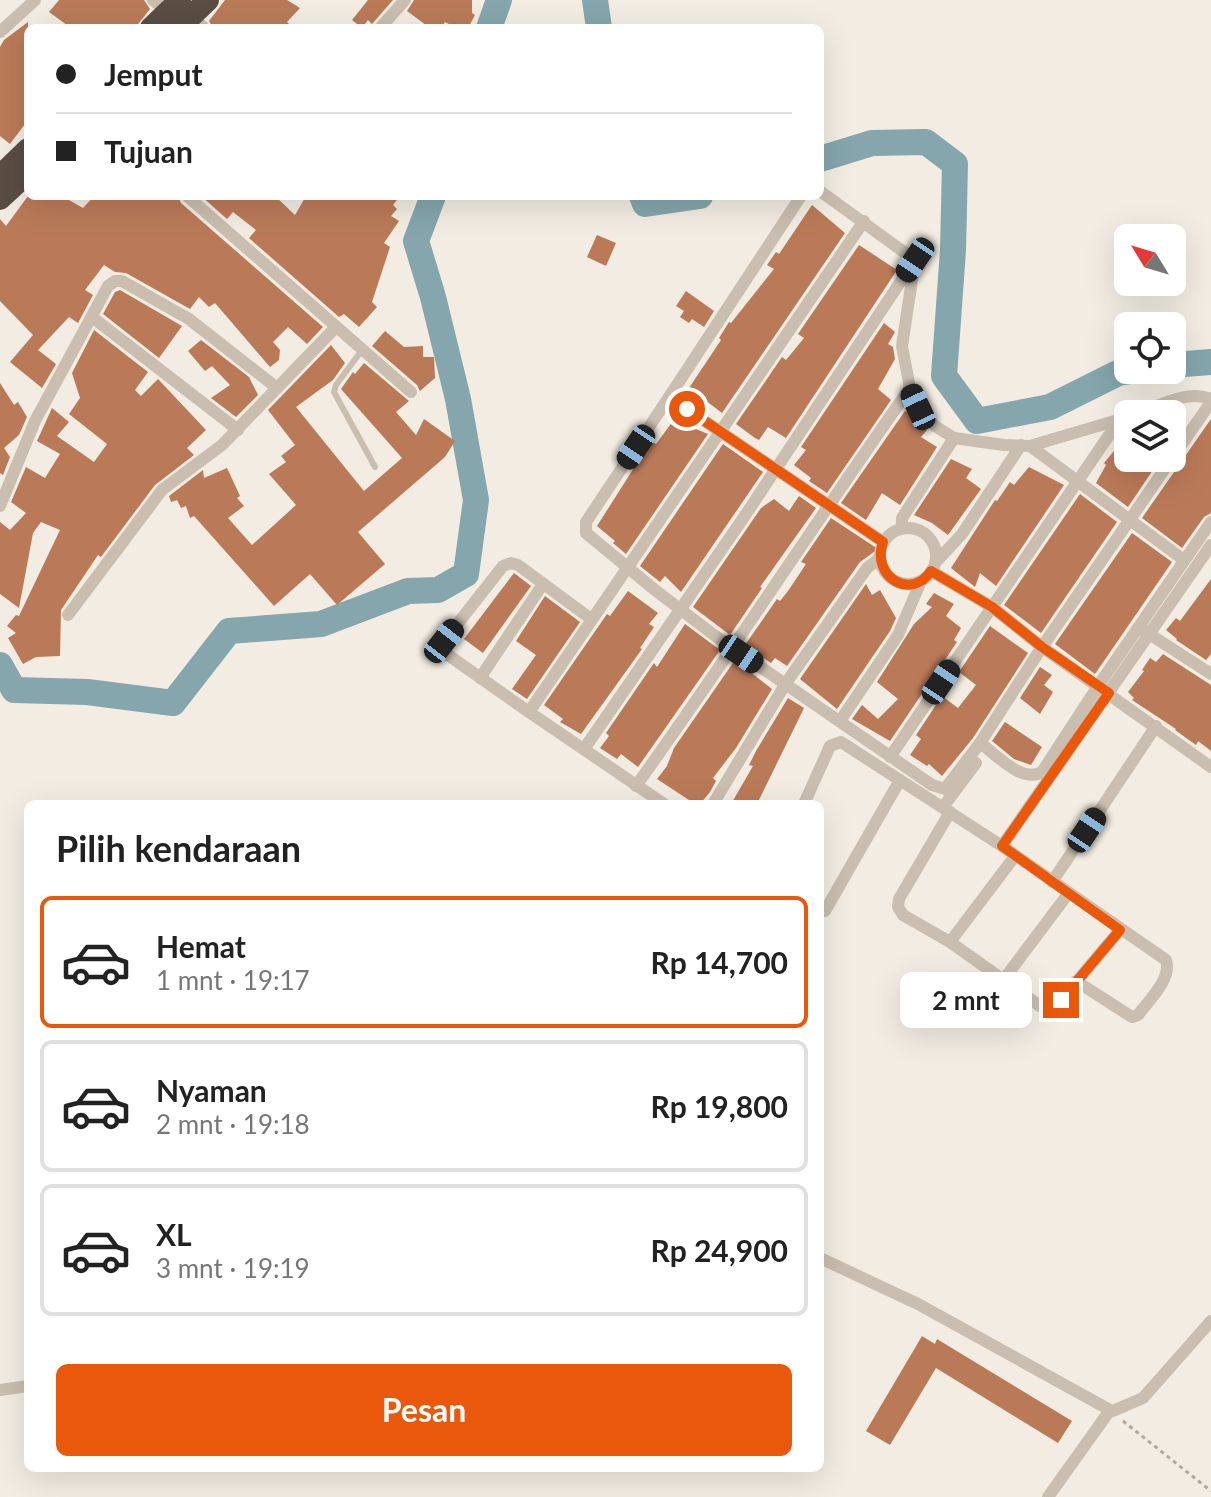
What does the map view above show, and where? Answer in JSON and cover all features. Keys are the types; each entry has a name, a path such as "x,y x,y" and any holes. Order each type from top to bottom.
{"highway":[{"path":"159,24 208,0"},
{"path":"0,176 24,153"},
{"path":"0,199 24,177"}],"street":[{"path":"0,32 35,0"},
{"path":"384,24 405,0"},
{"path":"824,194 915,260"},
{"path":"192,200 411,392"},
{"path":"798,200 585,526 588,536 679,609 932,785 945,789 980,743 1211,401 1196,395 1176,400"},
{"path":"529,712 864,221"},
{"path":"915,260 902,346 910,388 918,407 935,426 954,438 1026,446 1114,421"},
{"path":"584,749 915,260"},
{"path":"0,506 35,421 108,286 115,281 122,281 189,319 277,388"},
{"path":"92,317 238,430"},
{"path":"68,615 162,490 203,461 238,430 336,327"},
{"path":"636,786 734,649 910,388"},
{"path":"669,397 883,542"},
{"path":"890,757 1114,432"},
{"path":"902,528 902,518 954,438"},
{"path":"1026,446 1184,560"},
{"path":"840,721 898,635 921,581 962,534 1026,446"},
{"path":"1144,631 1184,560 1211,522"},
{"path":"921,581 906,584 891,579 881,566 883,542 902,528 918,529 935,546 934,566"},
{"path":"980,743 1020,773 1037,776 1042,772 1211,545"},
{"path":"715,800 786,683 867,568 880,558"},
{"path":"591,619 511,563 503,566 444,641 444,650 658,800"},
{"path":"934,566 1211,767"},
{"path":"480,678 543,584"},
{"path":"1144,631 1211,674"},
{"path":"1002,846 1103,690"},
{"path":"1052,882 1156,726"},
{"path":"806,800 830,746 841,742 1002,846 1166,960 1168,966 1165,978 1138,1015 1132,1017 1076,981"},
{"path":"976,763 946,809 899,899 898,907 903,915 950,942 1040,1006 1050,1007 1061,1000 1120,930"},
{"path":"825,911 900,780"},
{"path":"950,942 1015,856"},
{"path":"1004,979 1068,894"},
{"path":"824,1260 918,1304 1106,1415"},
{"path":"1048,1497 1106,1415 1143,1398 1211,1321"},
{"path":"0,1390 24,1387"}],"lane":[{"path":"362,350 334,392 375,467"}],"path":[{"path":"1106,1415 1211,1491"}],"building":[{"path":"59,0 144,0 150,9 138,24 66,24 49,12"},
{"path":"225,0 287,0 300,8 287,22 289,24 211,24 209,21"},
{"path":"368,0 393,0 372,24 368,20 365,24 357,24 352,20"},
{"path":"414,0 472,0 472,13 475,15 470,24 425,24 407,11"},
{"path":"24,25 24,125 10,144 0,136 0,47 4,40"},
{"path":"25,200 69,200 83,208 90,200 180,200 323,327 307,344 288,327 273,342 280,350 279,360 270,367 215,303 209,307 199,297 190,309 126,273 115,272 104,265 85,290 93,295 78,323 69,317 38,350 56,364 42,388 10,362 33,335 0,301 0,219 6,226"},
{"path":"206,200 279,200 295,215 304,200 397,200 393,205 397,209 391,216 399,221 384,243 390,247 372,302 377,307 359,327 344,314 339,317 249,238 256,230 233,212 227,219"},
{"path":"812,205 845,233 722,413 689,388 721,340 719,338 729,322 774,269 767,265 776,252 779,254"},
{"path":"597,235 616,243 606,266 587,257"},
{"path":"859,245 897,270 786,438 768,427 759,440 755,438 736,424 782,357 786,360 804,338 798,334"},
{"path":"120,290 182,326 159,358 103,314 115,292"},
{"path":"686,291 714,311 704,327 692,319 689,323 680,317 684,311 676,306"},
{"path":"884,323 895,332 888,344 893,347 895,359 878,389 891,400 827,493 809,481 811,478 794,465 806,450 801,447"},
{"path":"94,330 148,372 135,390 141,396 158,379 206,430 187,448 194,455 155,485 101,557 98,555 61,610 60,656 36,657 23,664 8,638 16,633 7,626 16,615 19,616 60,530 41,522 33,533 19,608 0,594 0,522 10,530 26,513 11,502 26,467 45,478 60,454 37,441 52,408 69,422 57,436 94,462 107,444 69,414 80,398 72,373"},
{"path":"385,331 404,347 423,346 423,357 434,357 435,378 420,391 372,346"},
{"path":"201,340 249,377 258,395 236,417 211,398 230,385 212,366 205,371 188,351"},
{"path":"331,345 345,363 333,380 296,407 364,491 402,458 341,389 364,363 409,401 396,412 416,435 424,419 455,441 445,457 358,532 385,564 337,605 310,574 274,606 194,516 190,518 186,506 181,508 177,500 171,502 169,496 203,470 204,478 227,468 240,496 237,498 244,506 228,518 252,545 296,505 269,474 286,462 281,456 295,445 268,410"},
{"path":"0,383 14,405 18,402 27,417 19,435 4,448 10,457 3,475 0,473"},
{"path":"674,411 693,424 691,427 708,434 626,554 597,526 651,441 656,444 673,421 669,418"},
{"path":"905,411 913,414 927,430 921,437 937,447 900,505 882,493 866,520 841,503"},
{"path":"1211,419 1211,513 1204,517 1182,548 1142,518 1174,472 1186,472 1186,455"},
{"path":"723,444 763,472 681,592 665,576 660,582 640,566"},
{"path":"1114,451 1114,472 1152,472 1128,507 1096,483 1106,465 1104,463"},
{"path":"951,459 972,469 966,478 981,489 948,535 914,515"},
{"path":"1029,467 1064,485 996,586 980,573 975,587 951,568 995,500 1010,482 1014,485"},
{"path":"1080,494 1117,522 1041,633 1004,605"},
{"path":"799,496 816,508 730,635 693,607 761,508 774,499 789,511"},
{"path":"831,518 878,549 860,562 787,666 775,658 771,663 745,645 777,599 780,601 788,591 806,564 801,562"},
{"path":"1132,533 1172,562 1095,674 1055,644"},
{"path":"514,573 531,586 483,653 464,639"},
{"path":"1211,579 1211,654 1206,660 1166,630 1176,618 1180,621"},
{"path":"866,584 872,595 880,590 896,618 837,709 800,679"},
{"path":"628,591 658,613 649,624 654,627 642,649 581,734 560,722 563,719 544,705 607,614 610,616"},
{"path":"934,593 954,604 946,616 961,628 954,640 957,642 890,741 852,719 862,705 878,719 898,699 877,682 914,624 932,607 926,604"},
{"path":"545,596 580,622 527,699 512,689 536,655 516,641"},
{"path":"685,624 720,650 638,767 621,754 617,759 600,748 609,736 606,733 654,663 657,667"},
{"path":"990,626 1028,653 973,738 942,776 929,764 927,766 910,755 921,739 916,735 942,696 958,708 976,685 959,672"},
{"path":"1163,654 1211,685 1211,751 1198,741 1196,745 1132,700 1134,698 1128,692 1150,658 1156,662"},
{"path":"735,660 772,689 736,748 713,778 716,781 703,800 689,800 657,779 667,766 674,748"},
{"path":"1040,667 1052,675 1044,685 1053,692 1040,714 1020,698"},
{"path":"788,698 804,708 759,800 733,800 753,766 749,765"},
{"path":"1005,722 1042,747 1031,765 1014,759 992,741"},
{"path":"922,1336 935,1344 937,1339 1072,1421 1058,1443 936,1368 890,1445 866,1431"}],"waterway":[{"path":"490,24 499,0"},
{"path":"595,0 598,24"},
{"path":"824,158 872,143 926,142 955,164 953,250 944,376 977,421 1050,407 1114,375"},
{"path":"0,665 14,690 87,692 173,703 229,631 321,624 408,591 438,590 466,574 476,500 458,399 416,241 431,200"},
{"path":"644,200 645,204 672,200"},
{"path":"1186,364 1211,362"}],"route":[{"path":"687,409 883,542 881,566 891,579 914,584 925,579 931,571 992,607 1042,647 1109,693 1002,846 1120,930 1061,1000"}]}
